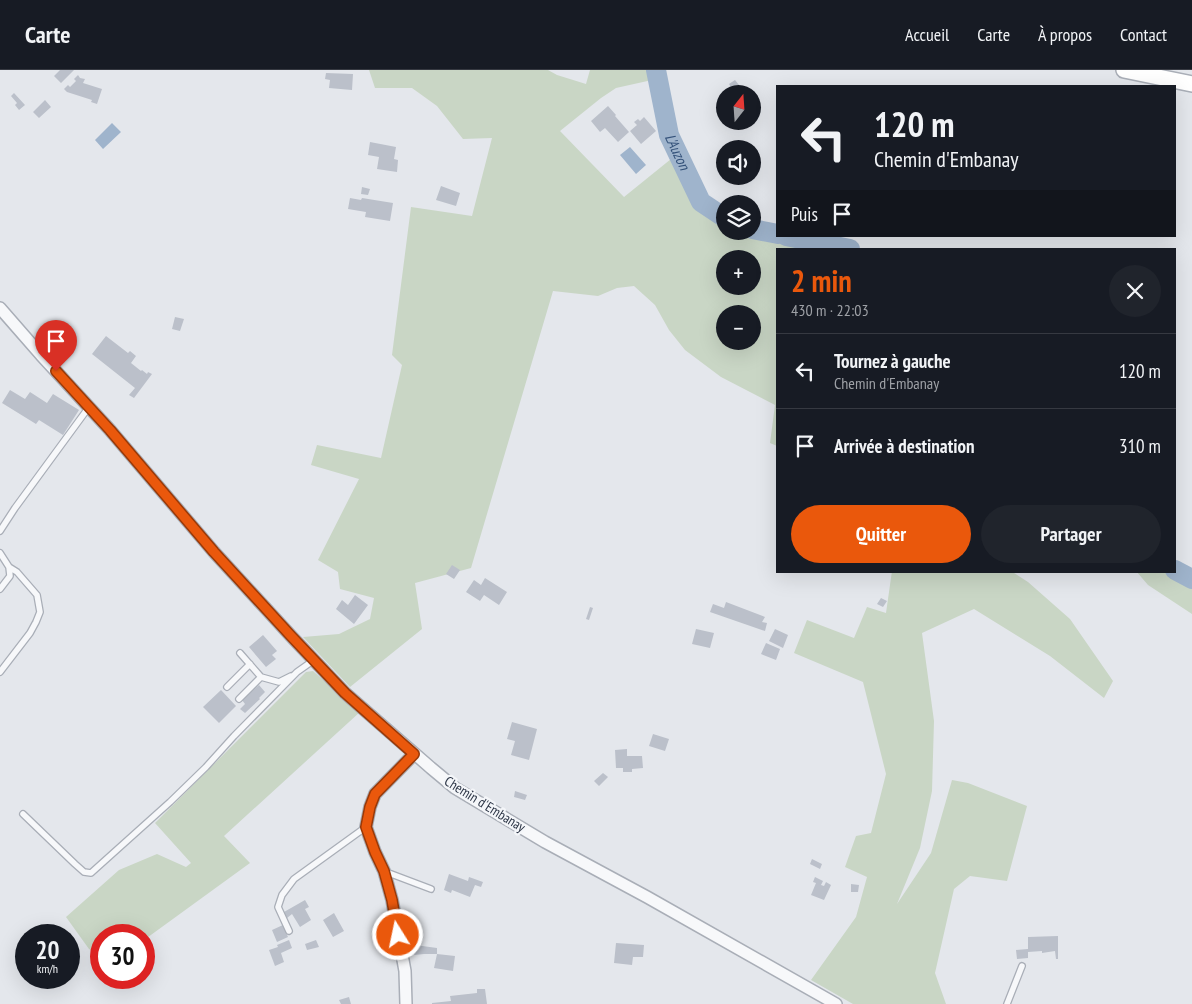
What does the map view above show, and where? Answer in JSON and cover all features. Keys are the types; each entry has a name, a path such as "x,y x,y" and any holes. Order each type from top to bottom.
{"main road":[{"path":"1124,70 1192,84"}],"street":[{"name":"Chemin d'Embanay","path":"0,308 37,351 90,407 214,552 314,660 345,693 414,754 455,788 545,842 647,897 830,1002"},
{"path":"406,1004 405,971 392,900 384,871 366,827 375,794 414,754"}],"lane":[{"path":"0,531 90,407"},
{"path":"0,553 9,567 10,576 0,589"},
{"path":"0,672 30,633 40,612 37,595 18,572 9,567"},
{"path":"240,653 261,677 279,682 314,660"},
{"path":"227,687 250,664"},
{"path":"23,814 84,872 91,873 194,779 297,672"},
{"path":"239,699 261,677"},
{"path":"289,931 278,907 282,894 294,879 366,827"},
{"path":"384,871 431,888"},
{"path":"1007,1004 1022,966"}],"green space":[{"path":"369,70 548,70 557,75 586,84 590,70 651,70 652,80 616,88 560,131 624,197 671,159 698,207 716,218 716,240 761,240 761,236 821,248 776,248 776,446 770,443 775,405 721,377 685,350 669,330 655,305 634,286 617,288 598,296 553,291 471,568 415,583 422,629 350,687 303,637 339,634 370,619 374,598 340,589 338,572 318,560 359,479 311,465 317,445 381,458 402,365 392,355 411,207 472,216 492,138 463,139 437,106 412,88 375,88"},
{"path":"892,573 1014,573 1028,582 1070,619 1113,681 1104,698 1050,656 974,609 922,633 934,721 932,791 920,848 897,904 931,853 952,780 968,783 1027,806 1007,881 970,876 954,889 935,973 946,1004 853,1004 811,980 856,917 867,877 845,867 856,836 871,833 886,774 863,682 794,653 807,620 854,638 867,607 886,613"},
{"path":"1138,573 1171,573 1192,585 1192,614 1148,585"},
{"path":"313,671 360,712 224,836 250,863 155,932 155,924 90,924 89,949 80,936 80,924 71,924 66,917 119,870 157,854 186,867 191,863 155,823 306,672"}],"water":[{"path":"112,123 121,132 103,149 95,140"},
{"path":"630,147 646,165 636,174 620,155"}],"building":[{"path":"60,70 74,70 61,83 54,76"},
{"path":"326,73 353,74 352,90 329,88 330,80 325,79"},
{"path":"78,75 80,78 85,79 83,83 102,89 97,104 91,102 92,100 67,92 64,89 68,85 70,87 76,81 74,79"},
{"path":"735,80 739,85 730,85"},
{"path":"14,93 25,105 19,110 15,105 17,103 11,96"},
{"path":"45,100 51,107 39,118 33,112"},
{"path":"608,106 629,132 618,142 605,128 600,132 591,121"},
{"path":"644,117 656,131 641,144 630,131 637,125 634,122 638,119 640,121"},
{"path":"370,142 396,147 394,159 398,160 397,172 377,169 379,157 368,155"},
{"path":"441,186 460,193 456,206 436,200"},
{"path":"362,187 370,189 368,195 361,194"},
{"path":"350,198 393,203 390,221 365,217 366,212 348,209"},
{"path":"175,317 184,319 180,331 172,329"},
{"path":"106,336 128,353 130,351 136,356 131,363 141,371 152,374 134,398 129,395 135,388 92,354"},
{"path":"10,390 25,399 30,392 47,403 53,394 79,410 63,435 39,420 36,424 2,403"},
{"path":"452,565 460,570 454,579 446,574"},
{"path":"485,578 507,592 499,605 484,595 480,601 466,592 474,580 481,585"},
{"path":"355,595 368,605 354,624 336,609 342,600 348,605"},
{"path":"881,598 887,601 883,607 877,604"},
{"path":"726,602 765,617 762,622 767,623 765,631 710,612 713,604 724,608"},
{"path":"590,607 593,608 589,620 586,619"},
{"path":"696,629 714,633 710,648 692,644"},
{"path":"775,629 788,635 783,648 769,641"},
{"path":"263,635 277,651 272,655 276,659 266,667 249,647"},
{"path":"766,643 780,649 776,660 761,654"},
{"path":"259,685 265,692 245,713 240,709 245,704 242,700"},
{"path":"221,690 236,706 219,723 203,707"},
{"path":"512,722 537,729 529,760 511,755 515,741 507,739"},
{"path":"653,734 669,739 665,751 649,746"},
{"path":"627,749 627,756 642,756 643,768 632,769 632,772 623,772 623,768 616,768 615,750"},
{"path":"603,773 608,777 599,786 594,781"},
{"path":"515,791 527,795 525,800 514,797"},
{"path":"812,859 822,864 820,869 810,864"},
{"path":"449,874 468,881 469,877 483,882 481,887 475,885 470,897 452,890 451,893 444,890"},
{"path":"815,877 823,881 821,885 824,886 826,882 831,885 824,900 811,895 816,883 813,882"},
{"path":"851,884 859,885 858,892 851,892"},
{"path":"305,900 309,907 305,909 311,920 300,927 292,914 287,918 284,912"},
{"path":"334,913 344,931 333,937 323,920"},
{"path":"283,925 288,937 277,942 272,930"},
{"path":"1058,936 1058,959 1056,959 1055,951 1042,953 1042,951 1028,952 1028,958 1017,959 1016,950 1028,949 1028,937"},
{"path":"289,940 292,948 281,953 284,962 275,966 269,950"},
{"path":"316,940 319,947 307,950 305,944"},
{"path":"616,943 644,945 643,957 633,957 632,965 614,963"},
{"path":"415,945 437,948 437,954 414,955"},
{"path":"437,954 455,956 453,971 434,968"},
{"path":"477,989 485,989 487,1004 432,1004 451,1001 450,996 477,993"},
{"path":"349,997 351,1004 341,1004 339,1000"}],"waterway":[{"name":"L'Auzon","path":"656,70 669,135 701,202 716,212"},
{"name":"L'Auzon","path":"761,231 776,234"},
{"name":"L'Auzon","path":"791,237 845,248"},
{"name":"L'Auzon","path":"1176,571 1192,579"}],"route":[{"path":"56,371 110,430 214,552 291,636 345,693 414,754 375,794 366,827 384,871 392,900 398,935"}]}
